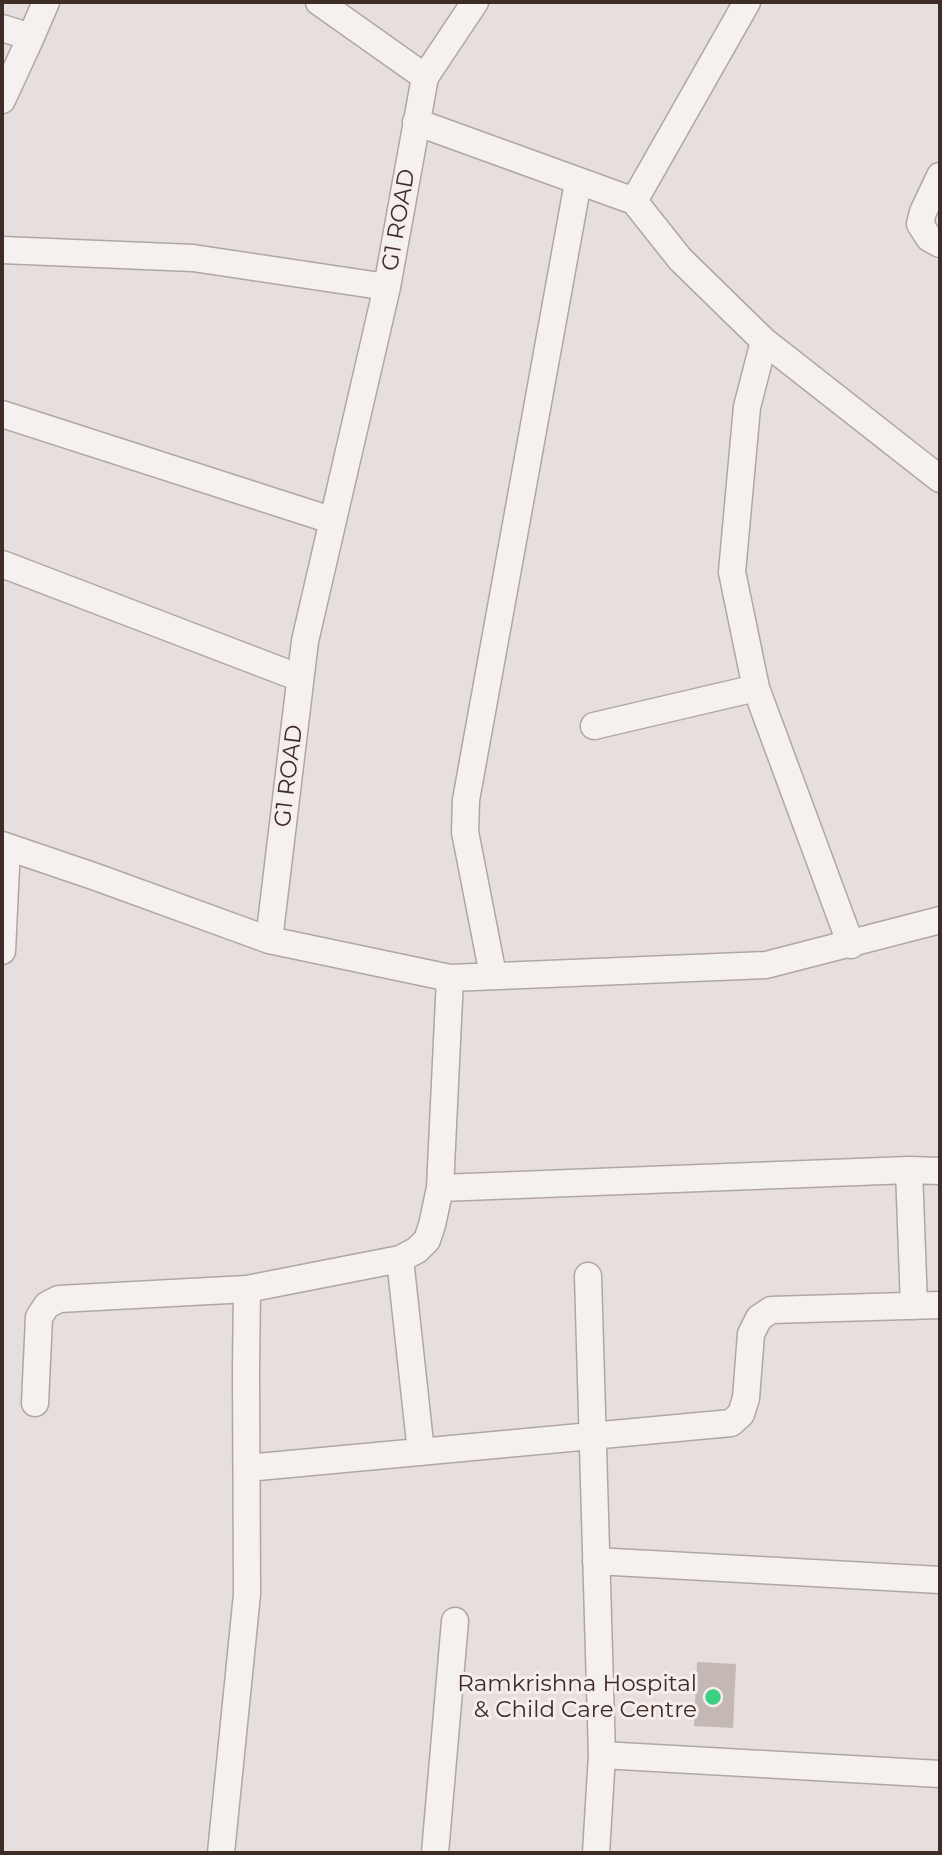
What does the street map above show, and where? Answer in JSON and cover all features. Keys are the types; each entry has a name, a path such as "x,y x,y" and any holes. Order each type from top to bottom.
{"street":[{"path":"2,100 46,2"},
{"path":"319,2 425,77"},
{"name":"G1 ROAD","path":"269,940 305,641 387,287 425,77 475,2"},
{"path":"634,201 747,2"},
{"path":"2,28 31,37"},
{"path":"416,122 634,201 680,259 765,341 940,478"},
{"path":"940,176 920,224 929,238 940,244"},
{"path":"493,975 466,831 466,800 578,182"},
{"path":"2,250 193,258 387,287"},
{"path":"765,341 747,407 732,572 756,688 851,944"},
{"path":"2,414 331,520"},
{"path":"2,564 300,677"},
{"path":"594,726 756,688"},
{"path":"2,951 4,846 269,940 450,978 766,965 940,920"},
{"path":"35,1403 39,1317 47,1305 59,1299 247,1289 400,1259 417,1250 427,1240 440,1188 450,978"},
{"path":"909,1170 914,1306"},
{"path":"440,1188 940,1171"},
{"path":"400,1259 421,1452"},
{"path":"588,1276 602,1755 596,1853"},
{"path":"221,1853 247,1594 247,1289"},
{"path":"247,1468 731,1423 741,1414 746,1398 751,1334 759,1318 771,1310 940,1306"},
{"path":"596,1561 940,1580"},
{"path":"435,1853 455,1621"},
{"path":"602,1755 940,1774"}],"building":[{"path":"697,1662 736,1664 733,1728 694,1726"}],"place":[{"name":"Ramkrishna Hospital & Child Care Centre","path":"713,1697"}]}
